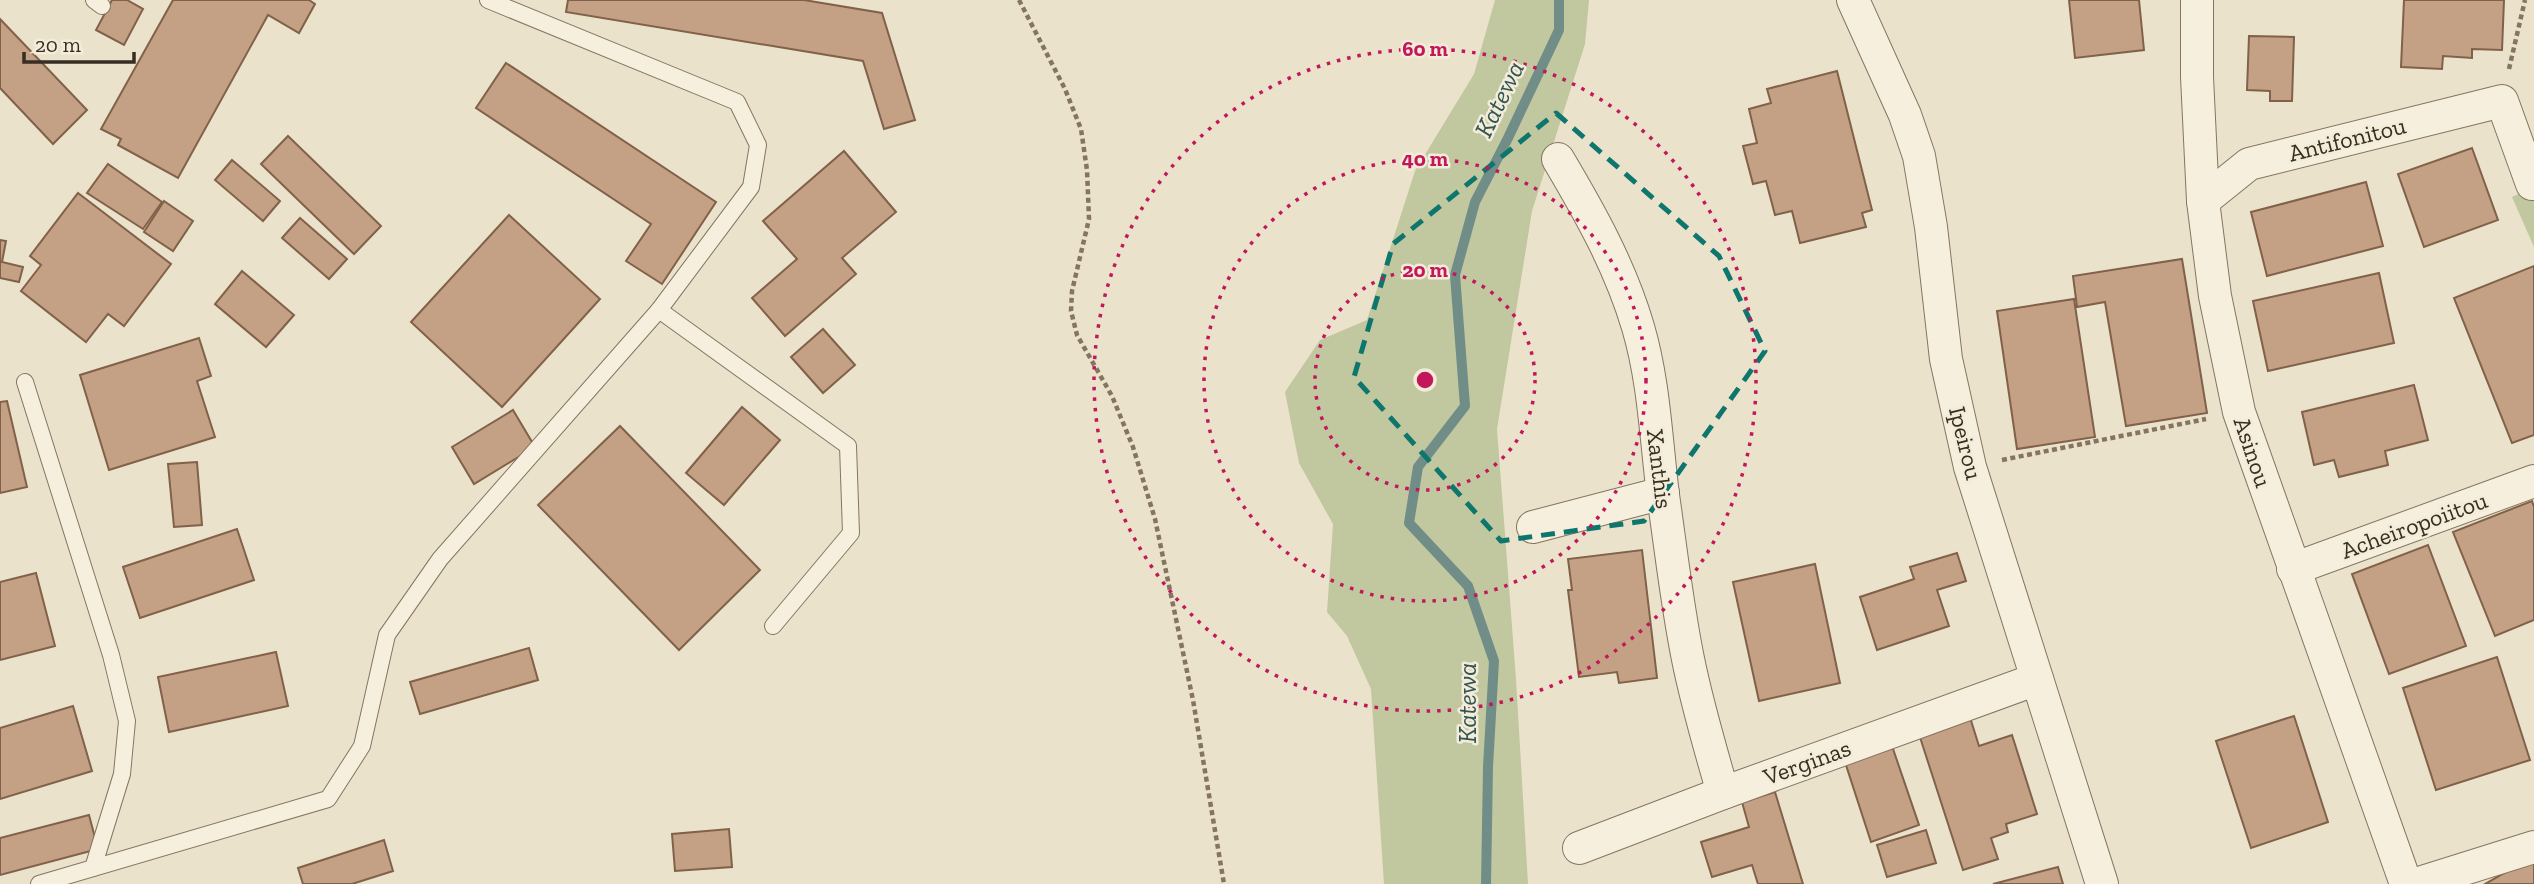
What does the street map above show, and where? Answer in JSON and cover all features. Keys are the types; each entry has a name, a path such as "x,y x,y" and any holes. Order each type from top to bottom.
{"street":[{"name":"Asinou","path":"2197,0 2197,91 2203,201 2215,296 2239,412 2406,884"},
{"name":"Ipeirou","path":"1858,1 1919,156 1931,226 1946,359 1970,467 2102,884"},
{"name":"Antifonitou","path":"2203,201 2249,164 2502,101"},
{"path":"2502,101 2532,184"},
{"name":"Xanthis","path":"1558,159 1589,210 1617,266 1638,328 1649,376 1663,493 1688,657 1703,726 1723,793"},
{"name":"Acheiropoiitou","path":"2293,569 2534,481"},
{"path":"1533,527 1663,493"},
{"name":"Verginas","path":"1578,848 2036,679"},
{"path":"2416,884 2534,847"}],"lane":[{"path":"39,884 328,799 362,746 387,635 440,559 659,310 751,187 758,145 737,102 488,0"},
{"path":"659,310 848,446 851,533 773,626"},
{"path":"25,382 111,655 127,721 122,774 93,868"}],"path":[{"path":"1019,0 1065,89 1081,129 1087,170 1089,219 1072,291 1071,311 1077,335 1112,396 1133,447 1155,519 1193,700 1224,884"},
{"path":"2502,101 2525,0"},
{"path":"1970,467 2239,412"}],"highlighted area":[{"path":"1556,113 1719,256 1765,351 1644,521 1501,541 1354,377 1393,244"}],"green space":[{"path":"1495,0 1589,0 1585,44 1532,211 1497,429 1528,884 1384,884 1371,689 1347,636 1327,612 1333,524 1299,463 1285,392 1320,340 1367,320 1415,171 1474,74"},
{"path":"2534,187 2534,247 2512,197"}],"building":[{"path":"112,0 127,0 143,9 124,45 96,30"},
{"path":"173,0 309,0 315,4 299,33 268,15 178,178 118,145 121,139 101,129"},
{"path":"568,0 804,0 882,13 915,120 884,129 863,61 566,12"},
{"path":"2069,0 2139,0 2144,50 2075,58"},
{"path":"2404,0 2504,0 2502,50 2472,49 2472,58 2443,56 2442,69 2401,67"},
{"path":"0,19 87,110 53,144 0,88"},
{"path":"2249,36 2294,37 2292,101 2270,101 2270,91 2247,90"},
{"path":"506,63 716,202 662,284 626,261 651,224 476,108"},
{"path":"1837,71 1872,210 1862,213 1866,227 1800,243 1792,211 1775,215 1766,181 1753,184 1743,146 1757,143 1749,109 1771,103 1767,89"},
{"path":"288,136 381,226 354,254 261,164"},
{"path":"2472,148 2498,220 2424,247 2398,174"},
{"path":"844,151 896,212 842,258 856,274 785,336 752,298 797,259 763,221"},
{"path":"232,160 280,201 263,221 215,180"},
{"path":"108,164 162,202 143,229 87,193"},
{"path":"2366,182 2383,246 2267,276 2251,212"},
{"path":"78,193 171,264 124,326 108,314 86,342 21,291 41,265 30,256"},
{"path":"164,201 193,221 173,251 144,232"},
{"path":"509,215 600,299 502,407 411,322"},
{"path":"300,218 347,259 329,279 282,238"},
{"path":"0,240 6,241 2,262 23,267 19,282 0,278"},
{"path":"2182,259 2207,413 2126,426 2105,302 2077,307 2073,276"},
{"path":"2534,266 2534,435 2512,443 2454,298"},
{"path":"242,271 294,315 266,347 215,304"},
{"path":"2379,273 2394,343 2268,371 2253,301"},
{"path":"2074,299 2095,437 2017,449 1997,311"},
{"path":"823,329 855,365 823,393 791,357"},
{"path":"199,338 211,376 197,381 215,437 109,470 80,375"},
{"path":"2414,385 2428,440 2385,451 2388,465 2339,477 2334,460 2314,465 2302,412"},
{"path":"7,401 27,487 0,493 0,402"},
{"path":"742,407 780,440 724,505 686,473"},
{"path":"513,410 535,447 474,484 452,447"},
{"path":"620,426 760,570 679,650 538,505"},
{"path":"197,462 202,525 174,527 168,464"},
{"path":"2532,501 2534,620 2495,636 2453,532"},
{"path":"237,529 254,580 140,618 123,567"},
{"path":"2428,545 2466,646 2389,674 2352,574"},
{"path":"1642,550 1657,678 1619,683 1617,672 1579,677 1568,590 1572,590 1568,559"},
{"path":"1957,553 1966,581 1937,590 1949,626 1877,650 1860,597 1914,579 1910,567"},
{"path":"1815,564 1840,683 1759,701 1733,582"},
{"path":"36,573 55,646 0,660 0,582"},
{"path":"529,648 538,680 420,714 410,682"},
{"path":"276,652 288,706 169,732 158,677"},
{"path":"2497,657 2530,760 2436,790 2403,688"},
{"path":"73,706 92,771 0,799 0,728"},
{"path":"1968,711 1979,746 2012,735 2037,814 2006,824 2008,832 1991,838 1998,859 1963,870 1917,728"},
{"path":"2294,716 2328,822 2251,848 2216,741"},
{"path":"1891,743 1919,825 1871,842 1844,759"},
{"path":"1775,792 1803,884 1758,884 1752,865 1712,877 1701,842 1749,827 1742,802"},
{"path":"89,815 98,849 0,875 0,838"},
{"path":"729,829 732,867 675,871 672,834"},
{"path":"1926,830 1936,863 1887,877 1877,845"},
{"path":"384,840 393,871 352,884 303,884 298,868"},
{"path":"2534,856 2534,884 2485,884"},
{"path":"2058,867 2063,884 1993,884"}],"waterway":[{"name":"Katewa","path":"1486,884 1488,767 1494,661 1468,586 1409,523 1418,467 1465,406 1455,275 1475,202 1559,30 1559,0"}]}
